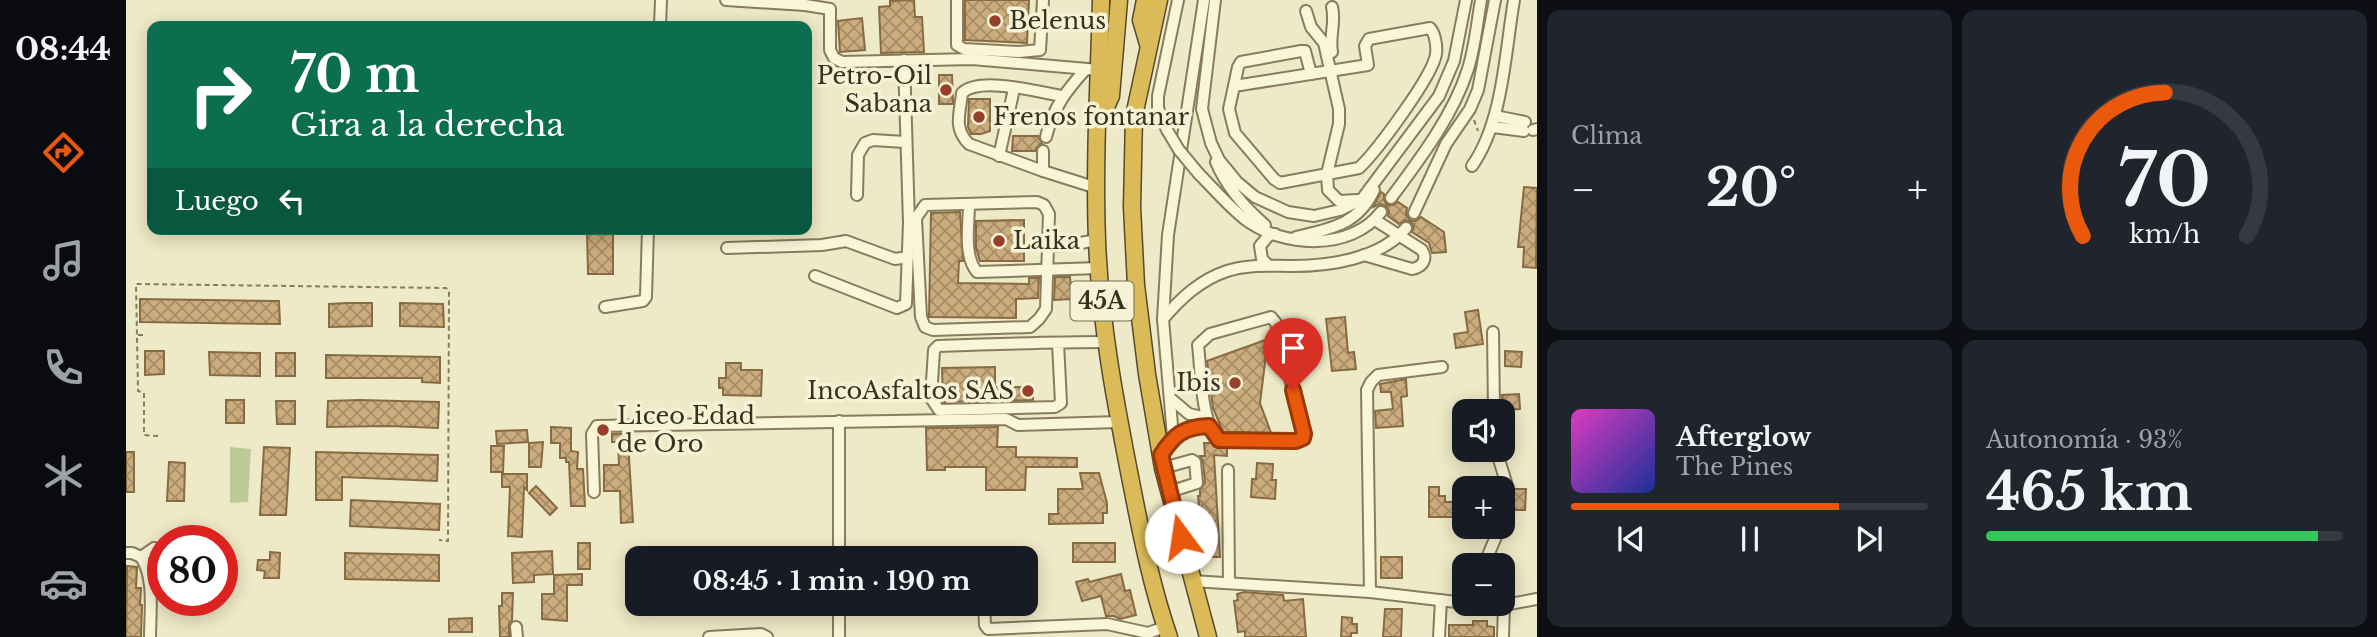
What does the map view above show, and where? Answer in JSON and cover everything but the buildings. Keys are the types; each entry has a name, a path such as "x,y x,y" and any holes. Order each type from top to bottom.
{"highway":[{"name":"45A","path":"1101,0 1092,70 1098,125 1097,240 1106,342 1141,534 1167,632"},
{"path":"1098,125 1111,96 1119,0"},
{"path":"1145,0 1140,20 1149,46"},
{"name":"45A","path":"1158,0 1140,76 1134,116 1132,207 1136,285 1147,374 1162,461 1208,637"}],"street":[{"path":"660,21 661,0"},
{"path":"726,0 830,5 830,50 834,58 842,62 1014,57 1041,50 1043,0"},
{"path":"957,0 957,45 964,49 1092,70"},
{"path":"1178,0 1158,96 1158,108 1179,150 1199,174 1247,221 1275,234 1326,241 1352,234 1378,216 1403,232 1422,250 1425,259 1419,267 1412,269 1364,255"},
{"path":"1169,492 1196,483 1195,462 1192,460 1162,461 1173,437 1163,319 1168,236 1204,0"},
{"path":"1215,0 1202,109 1212,154 1237,198 1275,234"},
{"path":"1206,130 1219,160 1237,182 1255,197 1275,208 1300,215 1314,216 1340,211 1362,199 1439,96 1454,61 1466,0"},
{"path":"1391,198 1461,91 1469,66 1480,0"},
{"path":"1414,213 1446,144 1470,109 1478,90 1495,0"},
{"path":"1472,166 1483,150 1494,121 1514,0"},
{"path":"1332,7 1335,19 1330,41 1332,73"},
{"path":"1306,11 1311,27 1324,43 1339,109 1339,124 1327,174 1328,190 1333,197 1346,202 1362,199"},
{"path":"1234,86 1332,73 1368,65 1365,46 1369,40 1430,28 1434,33 1436,54 1423,82 1403,113 1359,168 1280,183 1235,132 1229,109 1238,67 1241,62 1305,51 1311,74"},
{"path":"815,276 900,308 905,306 909,223 904,60"},
{"path":"1046,137 1062,96 1092,70"},
{"path":"1062,96 984,85 968,87 962,93 958,128 961,136 970,144 1097,188"},
{"path":"999,156 1014,89"},
{"path":"1494,121 1532,127"},
{"path":"857,195 858,155 865,143 905,142"},
{"path":"1042,171 1043,151"},
{"path":"1292,238 1331,229 1357,215 1367,204 1379,178"},
{"path":"1401,186 1420,198"},
{"path":"1037,202 1044,205 1049,214 1048,246 1046,309 1030,327 933,330 925,327 921,317 916,218 925,205 1037,202"},
{"path":"969,204 969,256 971,265 977,272 1099,268"},
{"path":"1163,319 1179,300 1211,278 1227,272 1267,264 1321,264 1364,255 1392,243 1403,232"},
{"path":"1267,264 1260,253 1260,246 1269,235 1275,234"},
{"path":"606,307 643,301 646,297 648,235"},
{"path":"727,248 822,245 846,240 895,259 908,257"},
{"path":"1048,246 1069,246 1097,240"},
{"path":"1170,398 1189,414 1208,422 1219,440 1296,441 1303,438 1276,323 1271,317 1210,334 1198,345 1208,422"},
{"path":"1493,332 1494,399"},
{"path":"1058,343 1061,404 1055,407 939,410 931,398 934,350 938,346 1058,343 1106,342"},
{"path":"1370,592 1367,390 1378,376 1442,367"},
{"path":"594,492 592,434 597,426 1006,419 1018,425 1119,422"},
{"path":"839,421 839,546"},
{"path":"1173,437 1208,422"},
{"path":"1228,470 1229,583"},
{"path":"126,553 141,557 146,564 150,593 150,637"},
{"path":"141,557 147,553"},
{"path":"1192,581 1370,592 1452,600"},
{"path":"1515,603 1537,599"},
{"path":"1440,637 1441,600"},
{"path":"839,616 839,637"},
{"path":"985,616 988,629 1023,632 1107,624 1148,634 1167,632"},
{"path":"1503,637 1504,616"},
{"path":"709,637 767,637"}],"path":[{"path":"159,436 144,435 144,393 138,391 136,284 446,288 449,291 447,541 439,540"},
{"path":"137,335 144,335"},
{"path":"442,442 448,441"}],"green space":[{"path":"230,447 251,449 248,502 230,503"}],"place":[{"name":"Belenus","path":"995,21"},
{"name":"Petro-Oil Sabana","path":"946,90"},
{"name":"Frenos fontanar","path":"979,117"},
{"name":"Laika","path":"999,241"},
{"name":"Ibis","path":"1235,383"},
{"name":"IncoAsfaltos SAS","path":"1028,391"},
{"name":"Liceo Edad de Oro","path":"603,430"}],"route":[{"path":"1181,537 1161,455 1173,437 1185,431 1209,426 1219,440 1296,441 1303,438 1304,434 1293,390"}]}
